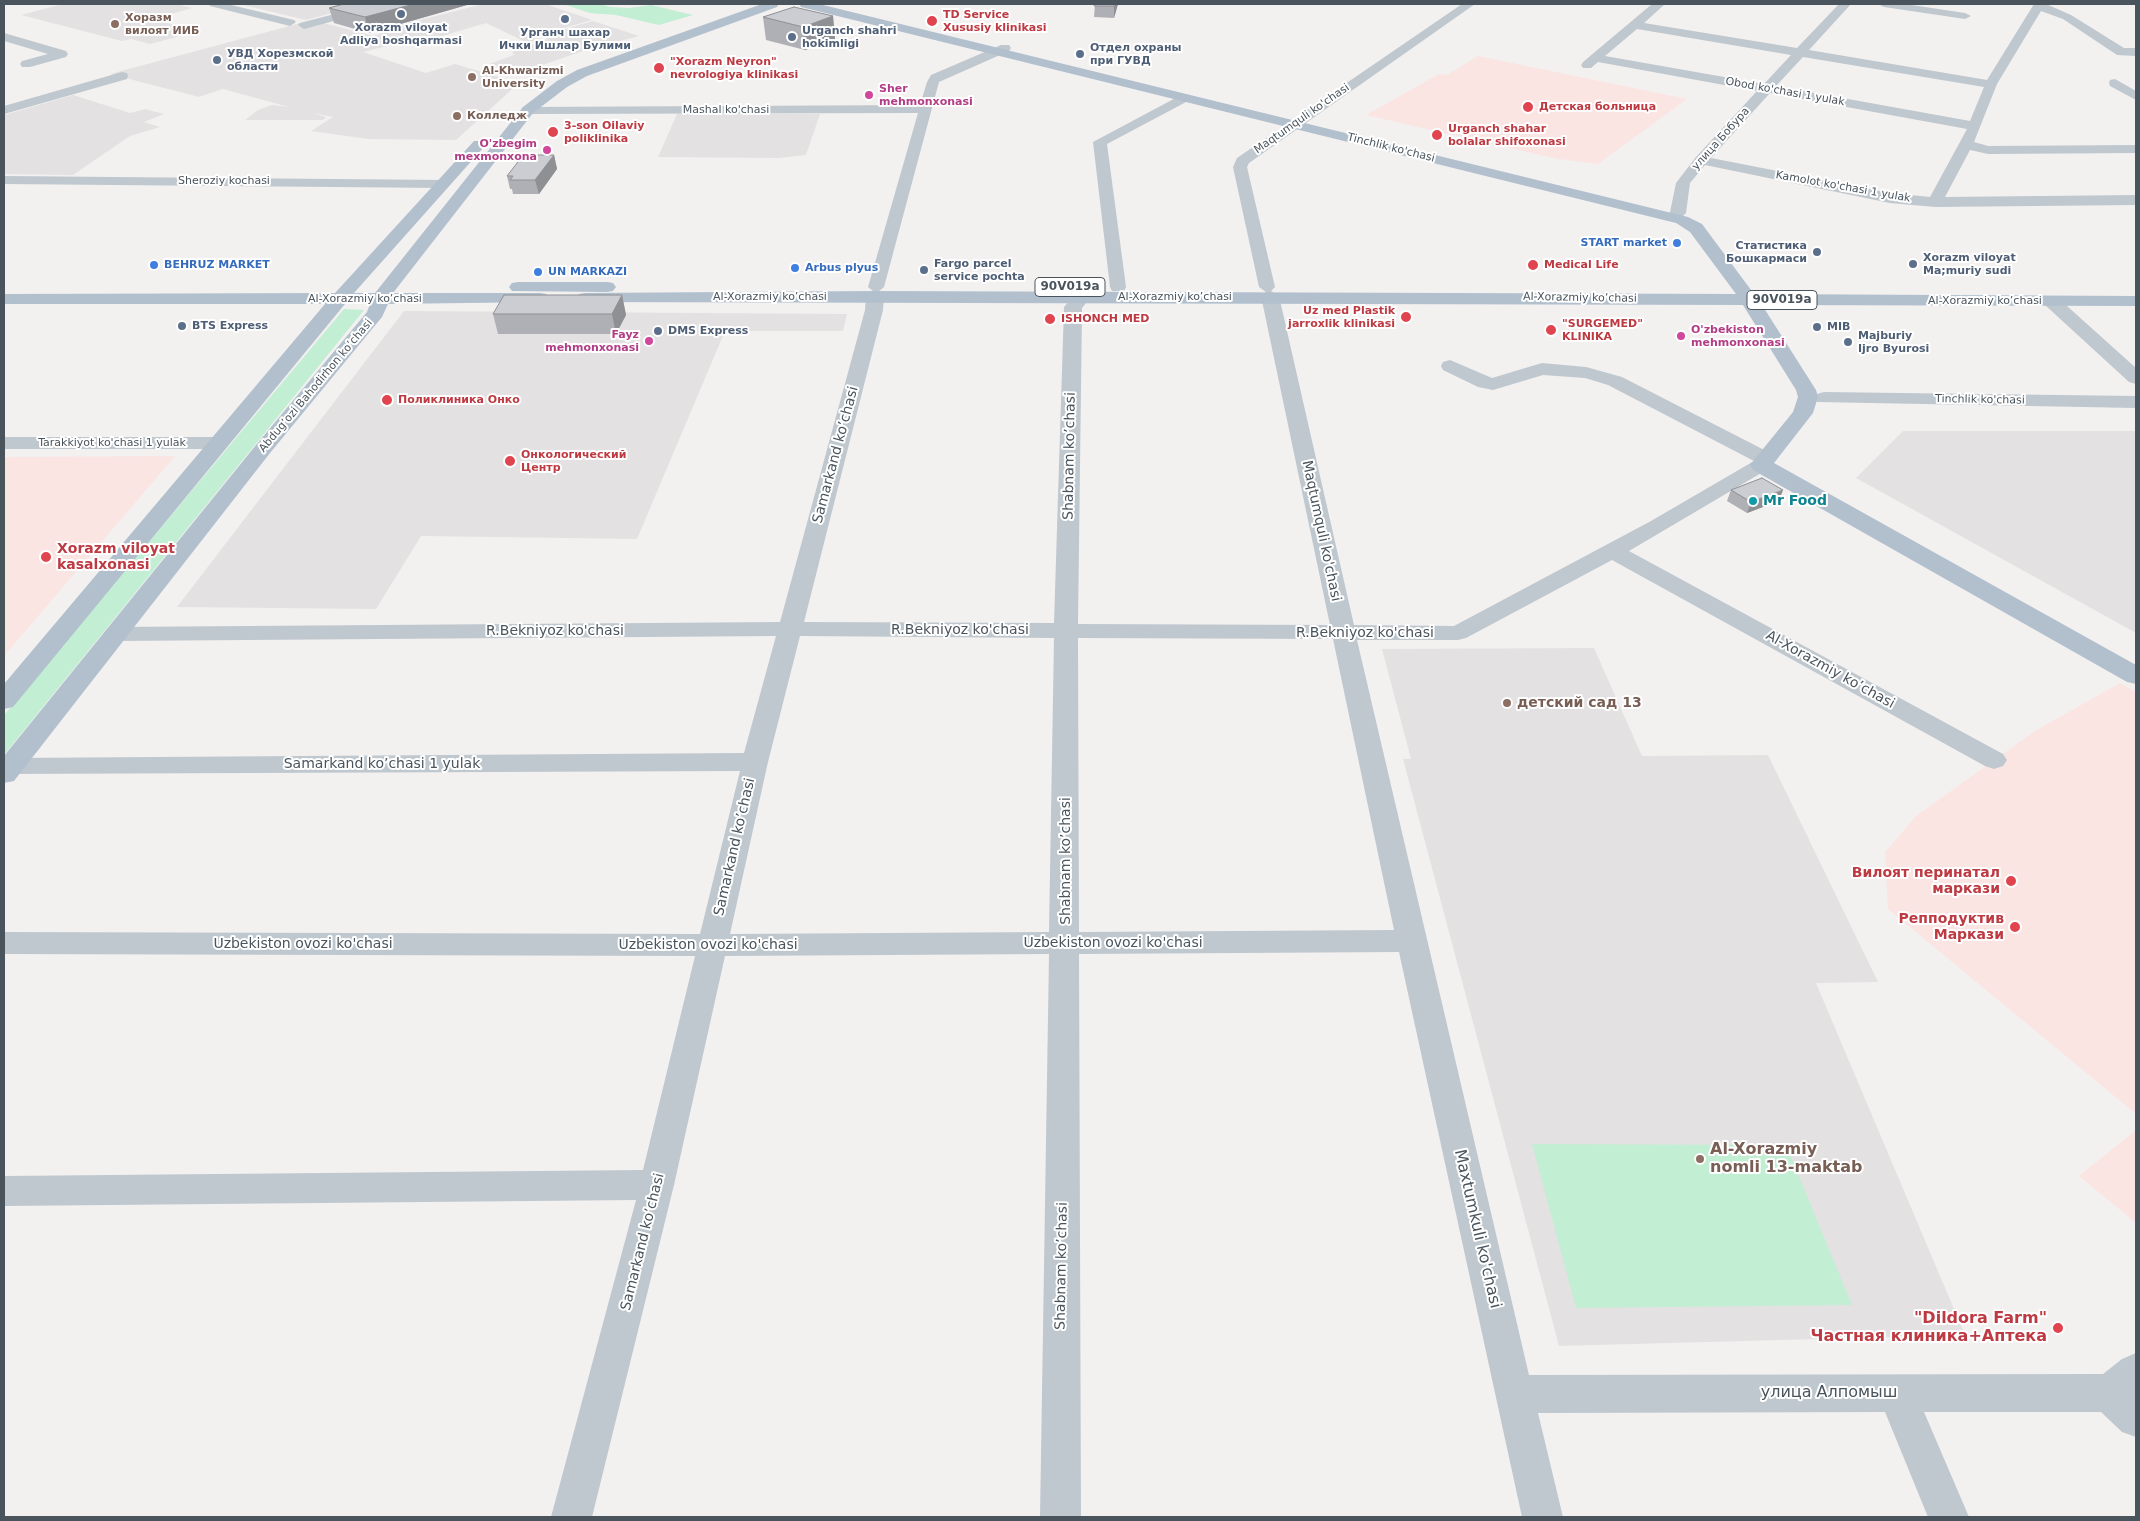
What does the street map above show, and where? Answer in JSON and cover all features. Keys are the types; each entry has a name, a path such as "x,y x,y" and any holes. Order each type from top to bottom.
{"main road":[{"path":"509,110 545,81 590,60 748,4"},
{"name":"Abdug’ozi Bahodirhon ko’chasi","path":"7,771 115,634 376,313 384,293 528,110 562,84 582,73 773,4"},
{"name":"Tinchlik ko'chasi","path":"805,4 1693,218 1708,227 1751,293 1803,383 1808,397 1803,413 1778,464"},
{"name":"Tinchlik ko'chasi","path":"824,4 1183,98 1297,122"},
{"path":"4,701 345,293 489,132 508,133"},
{"name":"Al-Xorazmiy ko’chasi","path":"4,287 345,293 875,291 1118,287 1268,291 1751,293 2136,287"},
{"name":"Al-Xorazmiy ko’chasi","path":"875,291 1082,298 1268,291"},
{"name":"Al-Xorazmiy ko’chasi","path":"4,299 345,293"},
{"name":"Tinchlik ko'chasi","path":"1751,293 1818,380 1824,398"},
{"name":"Al-Xorazmiy ko’chasi","path":"1751,293 2051,301 2136,301"},
{"path":"1778,464 1817,423 1823,410 1824,398"},
{"path":"1778,464 2136,663"},
{"path":"1778,464 2136,676"}],"street":[{"path":"214,4 290,22"},
{"path":"304,25 385,4"},
{"name":"Maqtumquli ko'chasi","path":"1412,941 1240,165 1245,158 1469,4"},
{"path":"1582,69 1659,4"},
{"name":"улица Бобура","path":"1676,215 1684,184 1701,160 1845,4"},
{"path":"1884,4 1965,16"},
{"path":"1935,202 1975,126 1991,84 2039,5 2067,18 2121,52 2136,52"},
{"path":"1634,25 1991,84"},
{"path":"4,37 62,54 26,64"},
{"name":"Samarkand ko’chasi","path":"572,1517 657,1185 755,762 874,310 875,291 924,109 936,78 1002,50"},
{"name":"Obod ko'chasi 1 yulak","path":"1595,58 1975,126"},
{"path":"4,110 122,76"},
{"path":"2136,83 2115,83 2136,96"},
{"path":"1118,287 1100,142 1183,98"},
{"name":"Mashal ko'chasi","path":"528,110 924,109"},
{"path":"1965,144 1988,150 2136,150"},
{"name":"Kamolot ko'chasi 1 yulak","path":"1701,160 1890,198 1935,202 2136,200"},
{"name":"Sheroziy kochasi","path":"4,180 444,184"},
{"name":"Shabnam ko’chasi","path":"1061,1517 1066,631 1073,307 1082,298"},
{"path":"2051,301 2136,378"},
{"path":"1450,366 1485,383 1493,384 1542,369 1586,373 1615,381 1778,464"},
{"name":"Tinchlik ko'chasi","path":"1824,398 2136,402"},
{"name":"Tarakkiyot ko'chasi 1 yulak","path":"4,443 219,444"},
{"name":"R.Bekniyoz ko'chasi","path":"115,634 791,629 1343,634 1458,633 1778,464"},
{"name":"Al-Xorazmiy ko’chasi","path":"1613,550 1994,760"},
{"name":"Samarkand ko’chasi 1 yulak","path":"7,771 755,762"},
{"name":"Uzbekiston ovozi ko'chasi","path":"4,943 712,945 1412,941"},
{"name":"Mаxtumkuli ko'chasi","path":"1412,941 1542,1517"},
{"path":"4,1191 657,1185"},
{"path":"1896,1392 1948,1517"},
{"name":"улица Алпомыш","path":"1514,1394 1896,1392 2127,1395"}],"shaded area":[{"name":"Хоразм вилоят ИИБ","path":"63,4 176,4 192,8 154,19 191,30 175,34 180,36 150,44 131,39 122,41 21,15"},
{"path":"239,4 365,4 306,20"},
{"path":"483,4 545,4 592,20 535,36 541,39 528,43 486,23 422,42 387,32 410,40 363,52 426,73 455,64 519,83 456,140 368,139 311,131 333,117 313,113 326,117 323,120 245,120 258,110 272,105 289,107 223,89 199,97 110,74 312,20 373,36 386,32 381,30"},
{"path":"593,21 639,36 583,51 519,73 489,64 514,55 512,52 548,39 540,36"},
{"name":"Детская больница","path":"1478,56 1687,99 1598,164 1558,159 1366,115 1439,74 1447,75"},
{"path":"73,95 130,113 145,109 164,114 144,122 160,127 130,136 73,175 4,174 4,115"},
{"path":"677,114 820,114 806,155 779,158 658,157"},
{"path":"404,311 847,314 843,331 725,331 637,539 421,536 376,609 177,607"},
{"path":"1903,431 2136,431 2136,633 1856,478"},
{"name":"Xorazm viloyat kasalxonasi","path":"175,456 4,656 4,457"},
{"name":"Аl-Xоrаzmiy nоmli 13-mаktаb","path":"1594,648 1642,756 1768,755 1878,982 1816,983 1965,1335 1559,1346 1403,759 1411,759 1382,649"},
{"name":"Вилоят перинатал маркази","path":"2120,683 2136,692 2136,1114 1888,909 1885,852 1916,816 2035,731"},
{"path":"2136,1130 2136,1223 2079,1176"}],"green space":[{"path":"563,4 600,4 610,7 629,8 651,5 693,15 659,25 616,15 590,13"},
{"path":"344,309 364,310 4,755 4,715"},
{"path":"1532,1144 1786,1145 1852,1305 1576,1308"}],"building":[{"path":"344,4 414,4 365,17 329,8"},
{"path":"1095,4 1115,4 1114,6 1094,6"},
{"path":"794,7 833,16 803,27 763,17"},
{"path":"530,155 554,155 535,180 510,180 513,176 507,176 521,158 527,158"},
{"path":"504,295 622,295 612,314 493,314"},
{"path":"1762,478 1783,490 1751,502 1731,490"}],"place":[{"name":"Xorazm viloyat Adliya boshqarmasi","path":"401,14"},
{"name":"Урганч шахар Ички Ишлар Булими","path":"565,19"},
{"name":"TD Service Xususiy klinikasi","path":"932,21"},
{"name":"Хоразм вилоят ИИБ","path":"115,24"},
{"name":"Urganch shahri hokimligi","path":"792,37"},
{"name":"Отдел охраны при ГУВД","path":"1080,54"},
{"name":"УВД Хорезмской области","path":"217,60"},
{"name":"\"Xorazm Neyron\" nevrologiya klinikasi","path":"659,68"},
{"name":"Al-Khwarizmi University","path":"472,77"},
{"name":"Sher mehmonxonasi","path":"869,95"},
{"name":"Детская больница","path":"1528,107"},
{"name":"Колледж","path":"457,116"},
{"name":"3-son Oilaviy poliklinika","path":"553,132"},
{"name":"Urganch shahar bolalar shifoxonasi","path":"1437,135"},
{"name":"O'zbegim mexmonxona","path":"547,150"},
{"name":"START market","path":"1677,243"},
{"name":"Статистика Бошкармаси","path":"1817,252"},
{"name":"Xorazm viloyat Ma;muriy sudi","path":"1913,264"},
{"name":"BEHRUZ MARKET","path":"154,265"},
{"name":"Medical Life","path":"1533,265"},
{"name":"Arbus plyus","path":"795,268"},
{"name":"Fargo parcel service pochta","path":"924,270"},
{"name":"UN MARKAZI","path":"538,272"},
{"name":"Uz med Plastik jarroxlik klinikasi","path":"1406,317"},
{"name":"ISHONCH MED","path":"1050,319"},
{"name":"BTS Express","path":"182,326"},
{"name":"MIB","path":"1817,327"},
{"name":"\"SURGEMED\" KLINIKA","path":"1551,330"},
{"name":"DMS Express","path":"658,331"},
{"name":"O'zbekiston mehmonxonasi","path":"1681,336"},
{"name":"Fayz mehmonxonasi","path":"649,341"},
{"name":"Majburiy Ijro Byurosi","path":"1848,342"},
{"name":"Поликлиника Онко","path":"387,400"},
{"name":"Онкологический Центр","path":"510,461"},
{"name":"Mr Food","path":"1753,501"},
{"name":"Xorazm viloyat kasalxonasi","path":"46,557"},
{"name":"детский сад 13","path":"1507,703"},
{"name":"Вилоят перинатал маркази","path":"2011,881"},
{"name":"Репподуктив Маркази","path":"2015,927"},
{"name":"Аl-Xоrаzmiy nоmli 13-mаktаb","path":"1700,1159"},
{"name":"\"Dildora Farm\" Частная клиника+Аптека","path":"2058,1328"}]}
